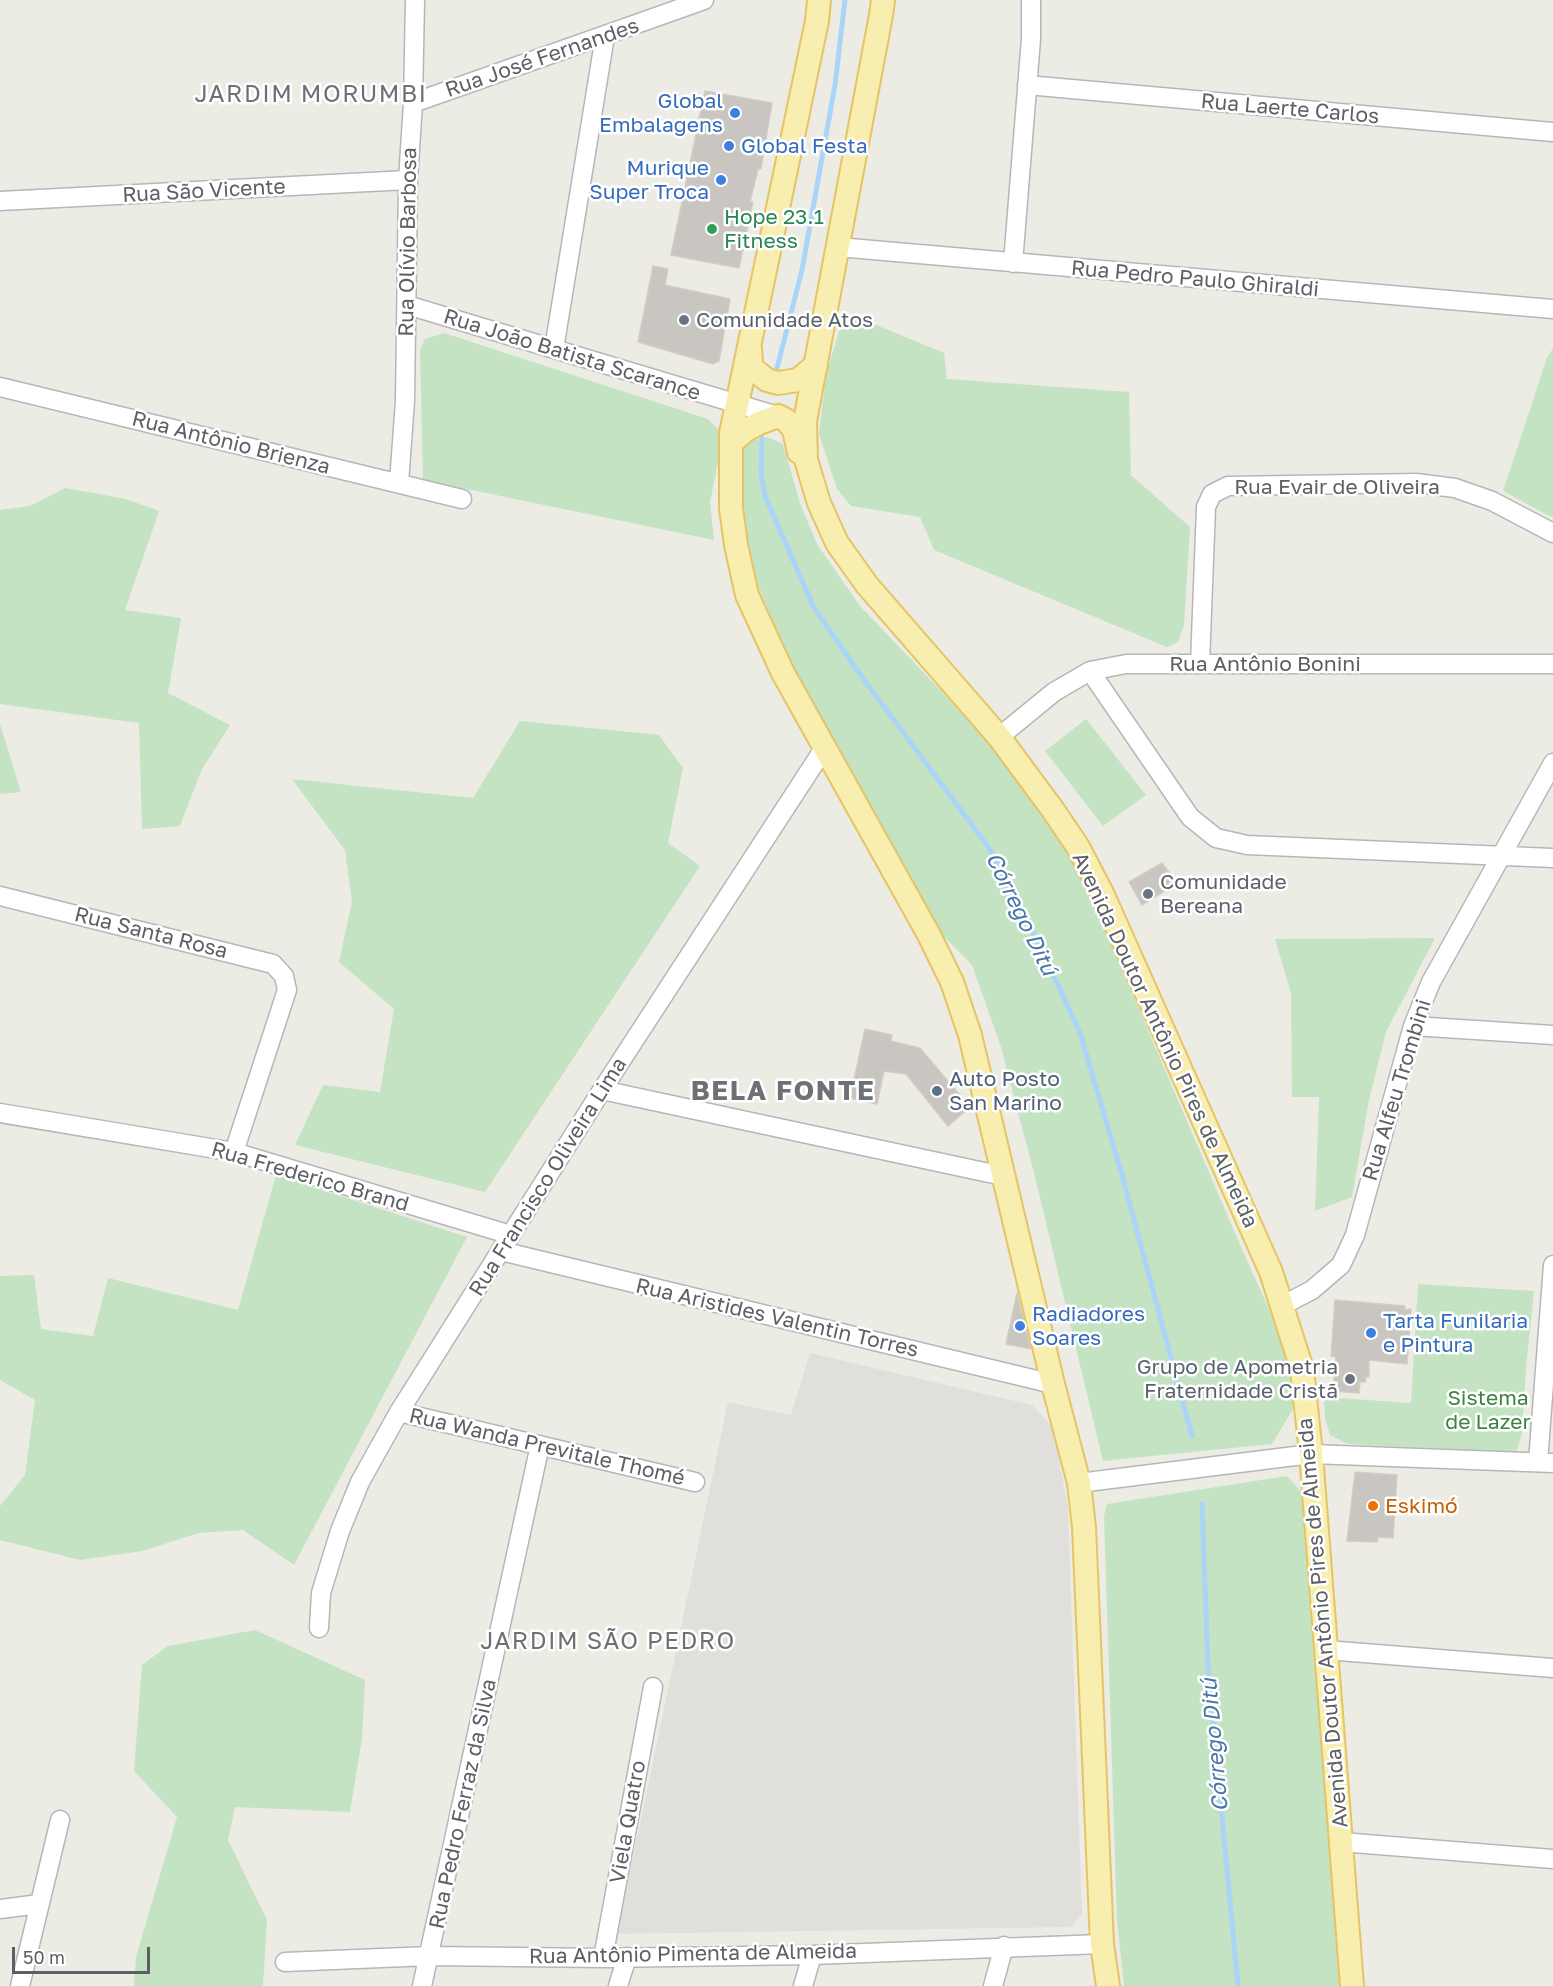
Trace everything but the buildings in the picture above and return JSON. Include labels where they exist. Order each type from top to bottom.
[{"type":"main road","points":[[819,0],[817,21],[736,404],[731,443],[731,508],[736,545],[747,595],[783,673],[929,935],[952,982],[970,1035],[1053,1384],[1079,1483],[1084,1539],[1102,1944],[1108,1986]]},
{"type":"main road","name":"Avenida Doutor Antônio Pires de Almeida","points":[[883,0],[805,421],[806,460],[819,502],[837,543],[867,585],[999,737],[1078,847],[1102,893],[1271,1272],[1302,1369],[1311,1454],[1352,1986]]},
{"type":"main road","points":[[751,337],[753,369],[767,380],[778,383],[798,380],[816,365]]},
{"type":"main road","points":[[731,443],[746,430],[759,423],[777,416],[786,420],[794,430],[807,497],[821,526],[832,532]]},
{"type":"street","name":"Rua Olívio Barbosa","points":[[399,483],[405,401],[408,180],[416,0]]},
{"type":"street","name":"Rua José Fernandes","points":[[413,103],[704,0]]},
{"type":"street","points":[[1013,263],[1031,39],[1031,0]]},
{"type":"street","points":[[554,349],[605,36]]},
{"type":"street","name":"Rua Laerte Carlos","points":[[1027,85],[1553,132]]},
{"type":"street","name":"Rua São Vicente","points":[[0,201],[408,180]]},
{"type":"street","name":"Rua Pedro Paulo Ghiraldi","points":[[838,247],[1553,309]]},
{"type":"street","name":"Rua João Batista Scarance","points":[[406,305],[777,416]]},
{"type":"street","name":"Rua Antônio Brienza","points":[[0,387],[462,499]]},
{"type":"street","name":"Rua Evair de Oliveira","points":[[1200,664],[1206,507],[1212,494],[1228,486],[1416,483],[1455,488],[1492,501],[1553,533]]},
{"type":"street","name":"Rua Antônio Bonini","points":[[999,737],[1054,692],[1090,671],[1126,664],[1553,664]]},
{"type":"street","points":[[1090,671],[1190,817],[1216,838],[1247,845],[1553,858]]},
{"type":"street","name":"Rua Francisco Oliveira Lima","points":[[319,1628],[321,1593],[340,1531],[360,1482],[399,1412],[602,1090],[825,747]]},
{"type":"street","name":"Rua Alfeu Trombini","points":[[1282,1305],[1312,1290],[1341,1265],[1355,1235],[1413,1026],[1431,982],[1553,763]]},
{"type":"street","name":"Rua Santa Rosa","points":[[0,896],[273,964],[284,976],[287,990],[234,1152]]},
{"type":"street","points":[[1413,1026],[1553,1035]]},
{"type":"street","points":[[602,1090],[1003,1176]]},
{"type":"street","name":"Rua Frederico Brand","points":[[0,1113],[234,1152],[511,1235]]},
{"type":"street","name":"Rua Aristides Valentin Torres","points":[[501,1251],[1053,1384]]},
{"type":"street","points":[[1079,1483],[1311,1454],[1545,1463],[1553,1264]]},
{"type":"street","name":"Rua Wanda Previtale Thomé","points":[[399,1412],[695,1482]]},
{"type":"street","name":"Rua Pedro Ferraz da Silva","points":[[422,1986],[540,1445]]},
{"type":"street","points":[[1326,1650],[1553,1668]]},
{"type":"street","name":"Viela Quatro","points":[[603,1958],[653,1687]]},
{"type":"street","points":[[20,1986],[60,1820]]},
{"type":"street","points":[[1341,1842],[1553,1859]]},
{"type":"street","points":[[0,1909],[39,1904]]},
{"type":"street","name":"Rua Antônio Pimenta de Almeida","points":[[285,1962],[430,1956],[603,1958],[812,1955],[1102,1944]]},
{"type":"street","points":[[993,1986],[1004,1946]]},
{"type":"street","points":[[803,1986],[812,1955]]},
{"type":"street","points":[[618,1986],[627,1957]]},
{"type":"shaded area","points":[[810,1353],[1032,1405],[1053,1427],[1068,1507],[1082,1915],[1070,1927],[617,1934],[728,1402],[791,1415]]},
{"type":"green space","points":[[845,312],[944,353],[947,379],[1129,392],[1131,475],[1190,527],[1184,625],[1178,642],[1167,647],[934,550],[920,517],[851,506],[837,489],[819,434],[826,374]]},
{"type":"green space","points":[[444,333],[708,419],[719,430],[720,453],[710,502],[714,540],[423,480],[420,349],[425,339]]},
{"type":"green space","points":[[1553,348],[1553,518],[1503,491],[1547,358]]},
{"type":"green space","points":[[767,437],[783,444],[800,503],[817,544],[860,606],[990,742],[1044,814],[1069,852],[1094,904],[1271,1314],[1292,1375],[1293,1409],[1272,1444],[1103,1461],[1036,1181],[1001,1047],[972,965],[931,923],[799,678],[746,555],[740,510],[741,453],[751,441]]},
{"type":"green space","points":[[65,488],[126,499],[159,511],[125,610],[181,618],[168,693],[230,725],[201,771],[180,826],[142,829],[139,723],[0,704],[0,510],[30,506]]},
{"type":"green space","points":[[1086,719],[1146,795],[1103,826],[1045,751]]},
{"type":"green space","points":[[520,721],[659,735],[683,768],[668,843],[700,866],[485,1192],[295,1145],[323,1085],[380,1092],[394,1009],[339,962],[352,902],[345,850],[292,779],[473,798]]},
{"type":"green space","points":[[0,724],[21,792],[0,794]]},
{"type":"green space","points":[[1435,938],[1386,1032],[1369,1100],[1352,1197],[1315,1211],[1319,1097],[1292,1097],[1291,993],[1275,939]]},
{"type":"green space","points":[[276,1175],[467,1237],[294,1565],[243,1530],[199,1533],[142,1551],[80,1560],[0,1540],[0,1506],[25,1475],[35,1400],[0,1380],[0,1276],[34,1275],[41,1329],[93,1336],[108,1278],[238,1310]]},
{"type":"green space","name":"Sistema de Lazer","points":[[1418,1284],[1534,1291],[1522,1433],[1517,1450],[1509,1452],[1348,1444],[1330,1435],[1325,1418],[1324,1397],[1411,1403]]},
{"type":"green space","points":[[1287,1476],[1302,1493],[1342,1986],[1124,1986],[1117,1921],[1104,1516],[1107,1504]]},
{"type":"green space","points":[[255,1630],[365,1680],[362,1739],[350,1812],[235,1807],[228,1840],[267,1920],[263,1986],[134,1986],[136,1957],[177,1817],[134,1771],[142,1665],[168,1646]]},
{"type":"waterway","name":"Córrego Ditú","points":[[775,376],[802,270],[835,85],[845,0]]},
{"type":"waterway","name":"Córrego Ditú","points":[[762,437],[761,472],[765,496],[814,608],[867,684],[989,848],[1040,946],[1080,1033],[1122,1175],[1192,1436]]},
{"type":"waterway","name":"Córrego Ditú","points":[[1202,1504],[1208,1668],[1238,1986]]},
{"type":"place","name":"Global Embalagens","points":[[735,113]]},
{"type":"place","name":"Global Festa","points":[[729,146]]},
{"type":"place","name":"Murique Super Troca","points":[[721,180]]},
{"type":"place","name":"Hope 23.1 Fitness","points":[[712,229]]},
{"type":"place","name":"Comunidade Atos","points":[[684,320]]},
{"type":"place","name":"Comunidade Bereana","points":[[1148,894]]},
{"type":"place","name":"Auto Posto San Marino","points":[[937,1091]]},
{"type":"place","name":"Radiadores Soares","points":[[1020,1326]]},
{"type":"place","name":"Tarta Funilaria e Pintura","points":[[1371,1333]]},
{"type":"place","name":"Grupo de Apometria Fraternidade Cristã","points":[[1350,1379]]},
{"type":"place","name":"Eskimó","points":[[1373,1506]]},
{"type":"district","name":"JARDIM MORUMBI","points":[[311,94]]},
{"type":"district","name":"BELA FONTE","points":[[783,1091]]},
{"type":"district","name":"JARDIM SÃO PEDRO","points":[[608,1641]]}]
